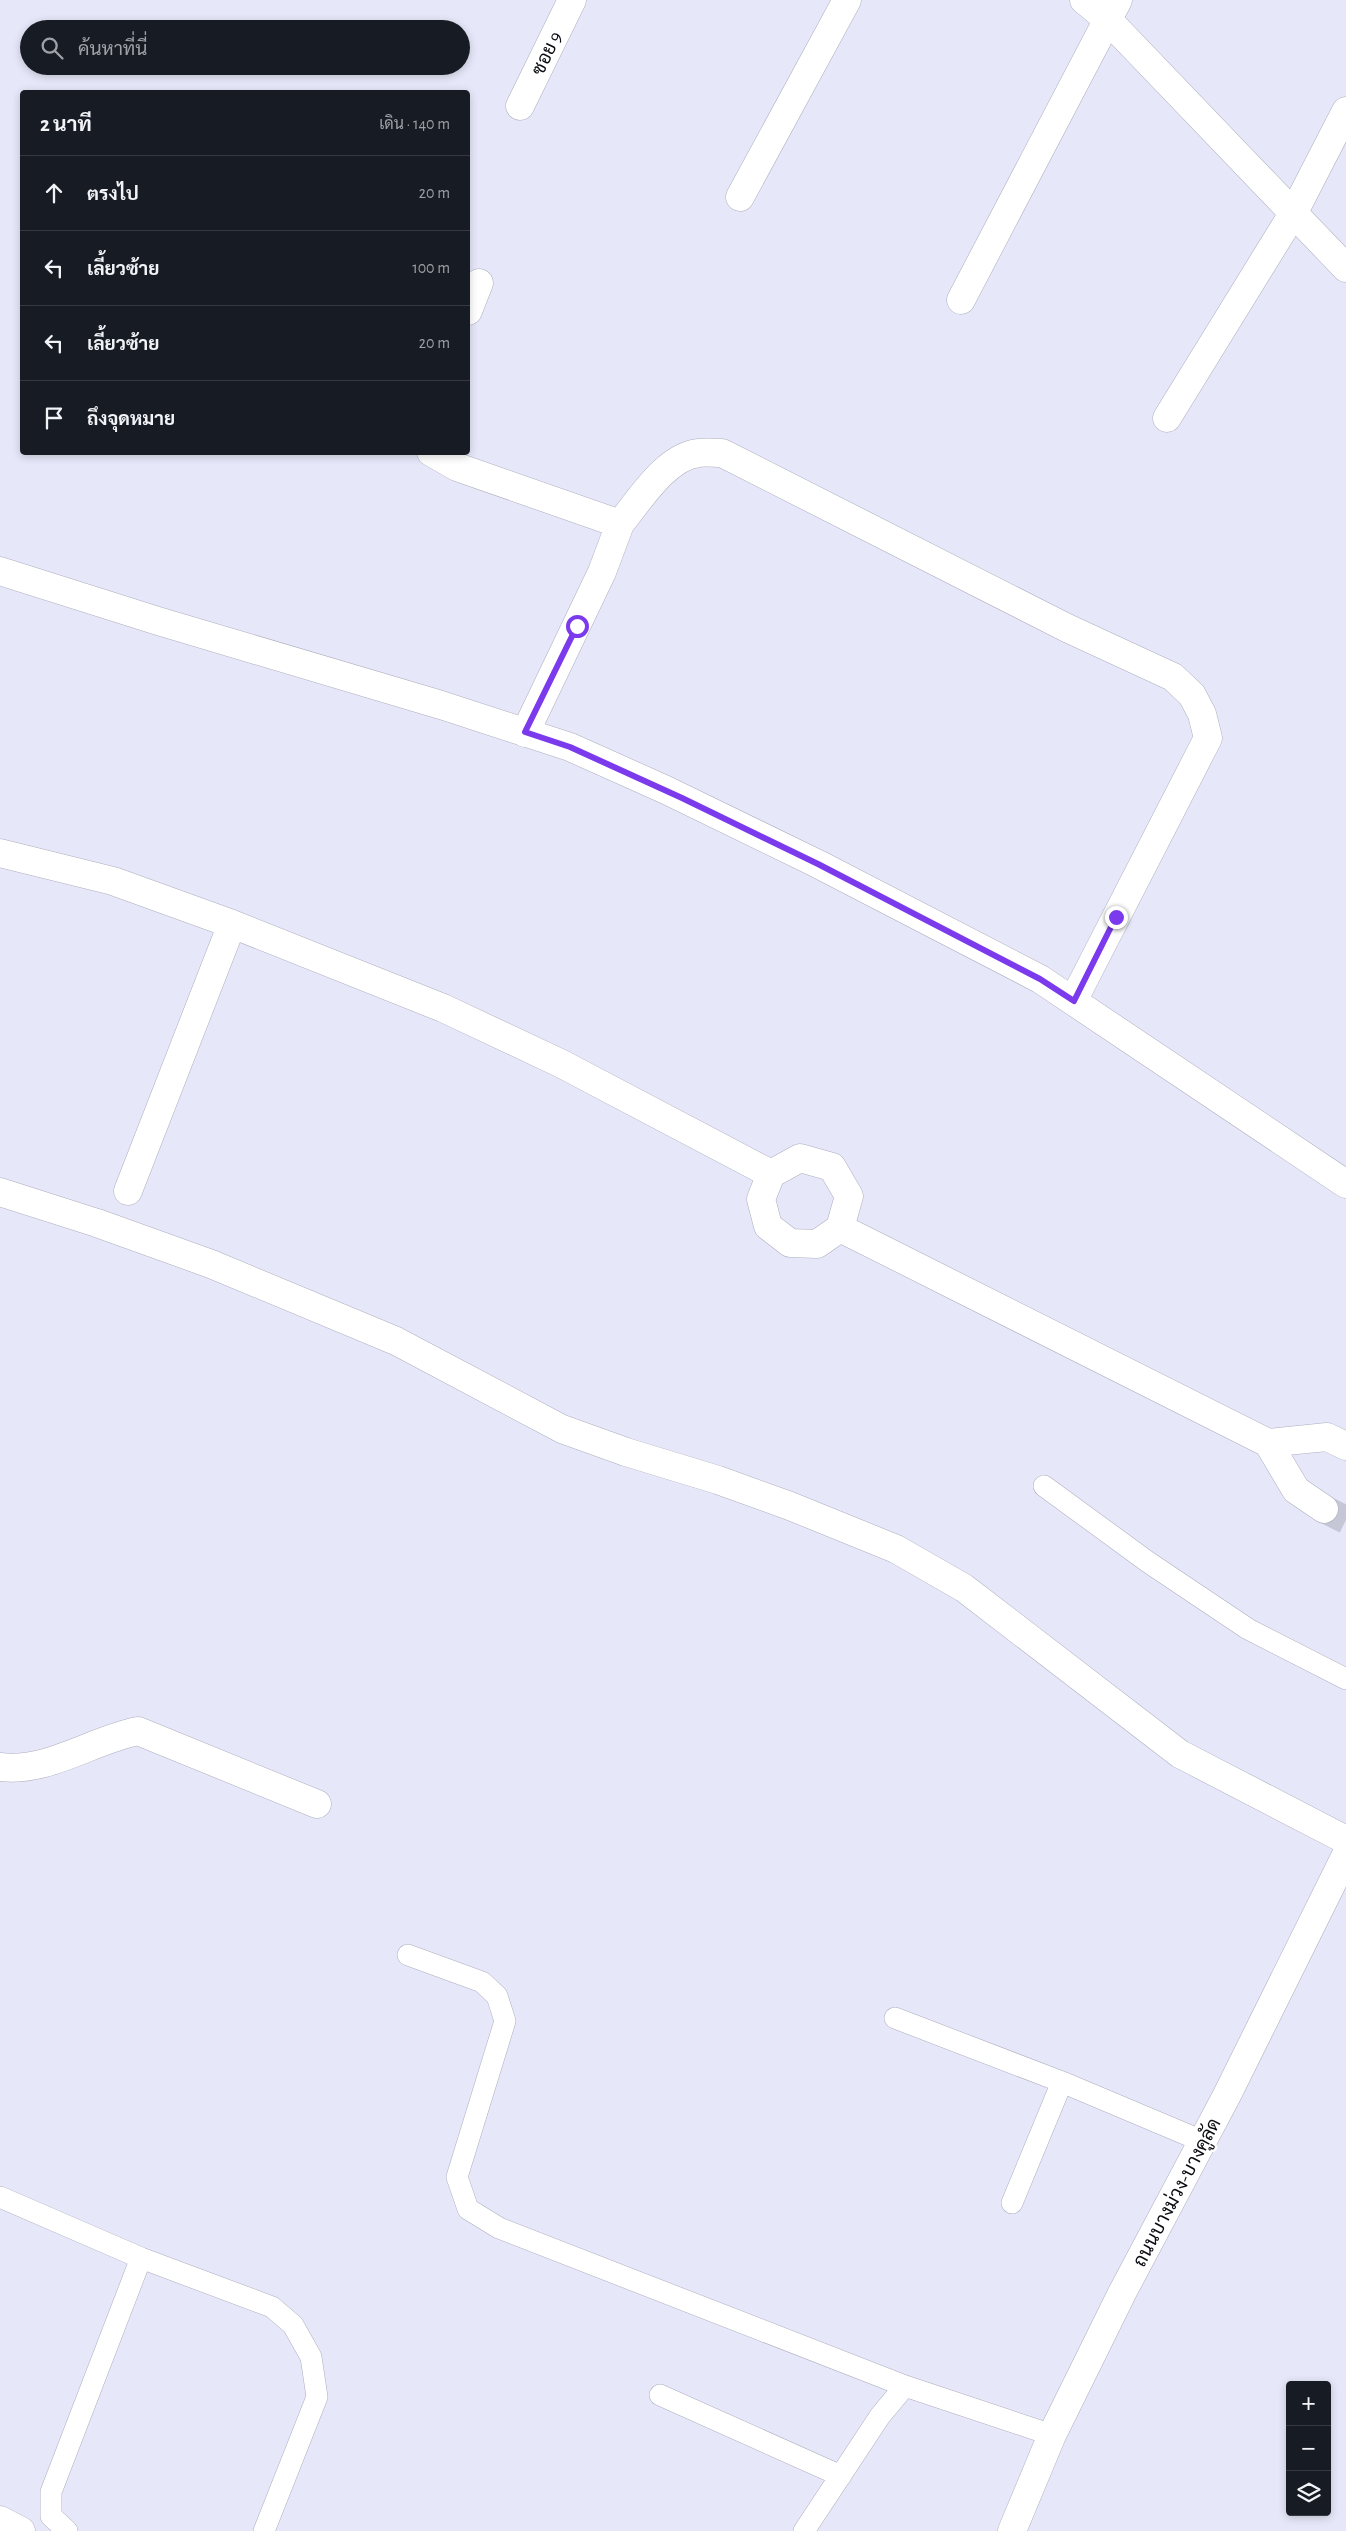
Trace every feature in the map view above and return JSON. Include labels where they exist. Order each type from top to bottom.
[{"type":"street","name":"ซอย 9","points":[[520,106],[572,0]]},
{"type":"street","points":[[740,197],[847,0]]},
{"type":"street","points":[[1084,0],[1114,11],[1346,268]]},
{"type":"street","points":[[962,300],[1114,11]]},
{"type":"street","points":[[1166,418],[1294,212],[1346,111]]},
{"type":"street","points":[[470,306],[479,283]]},
{"type":"street","points":[[525,732],[602,572],[620,524],[657,476],[678,460],[697,452],[722,453],[1067,628],[1172,677],[1192,695],[1202,714],[1208,738],[1074,1001]]},
{"type":"street","points":[[436,455],[456,467],[620,524]]},
{"type":"street","points":[[0,570],[158,621],[432,702],[570,747],[818,864],[1040,979],[1346,1184]]},
{"type":"street","points":[[0,853],[113,881],[232,924],[443,1008],[562,1064],[771,1174]]},
{"type":"street","points":[[128,1191],[232,924]]},
{"type":"street","points":[[800,1158],[832,1167],[849,1196],[840,1228],[817,1244],[790,1243],[768,1226],[761,1199],[771,1174],[800,1158]]},
{"type":"street","points":[[0,1192],[211,1264],[396,1341],[562,1429],[626,1452],[718,1480],[790,1506],[896,1549],[964,1588],[1180,1754],[1345,1853]]},
{"type":"street","points":[[840,1228],[1268,1442],[1326,1436],[1346,1446]]},
{"type":"street","points":[[1268,1442],[1296,1490],[1324,1509]]},
{"type":"street","points":[[0,1767],[30,1766],[52,1761],[117,1735],[138,1731],[317,1804]]},
{"type":"street","name":"ถนนบางม่วง-บางคูลัด","points":[[1012,2531],[1052,2435],[1202,2141],[1345,1853]]},
{"type":"street","points":[[0,2520],[21,2531]]},
{"type":"lane","points":[[1044,1486],[1148,1562],[1248,1629],[1346,1679]]},
{"type":"lane","points":[[408,1955],[482,1982],[497,1996],[505,2021],[457,2177],[468,2209],[499,2228],[904,2386],[1052,2435]]},
{"type":"lane","points":[[895,2018],[1062,2082],[1202,2141]]},
{"type":"lane","points":[[1012,2203],[1062,2082]]},
{"type":"lane","points":[[0,2197],[141,2258],[272,2307],[293,2325],[312,2357],[317,2397],[264,2531]]},
{"type":"lane","points":[[67,2531],[51,2516],[51,2492],[141,2258]]},
{"type":"lane","points":[[804,2531],[880,2416],[904,2386]]},
{"type":"lane","points":[[660,2395],[841,2476]]},
{"type":"tunnel","points":[[1324,1509],[1346,1520]]},
{"type":"route","points":[[577,626],[525,732],[570,747],[666,790],[818,864],[1040,979],[1074,1001],[1116,917]]}]
